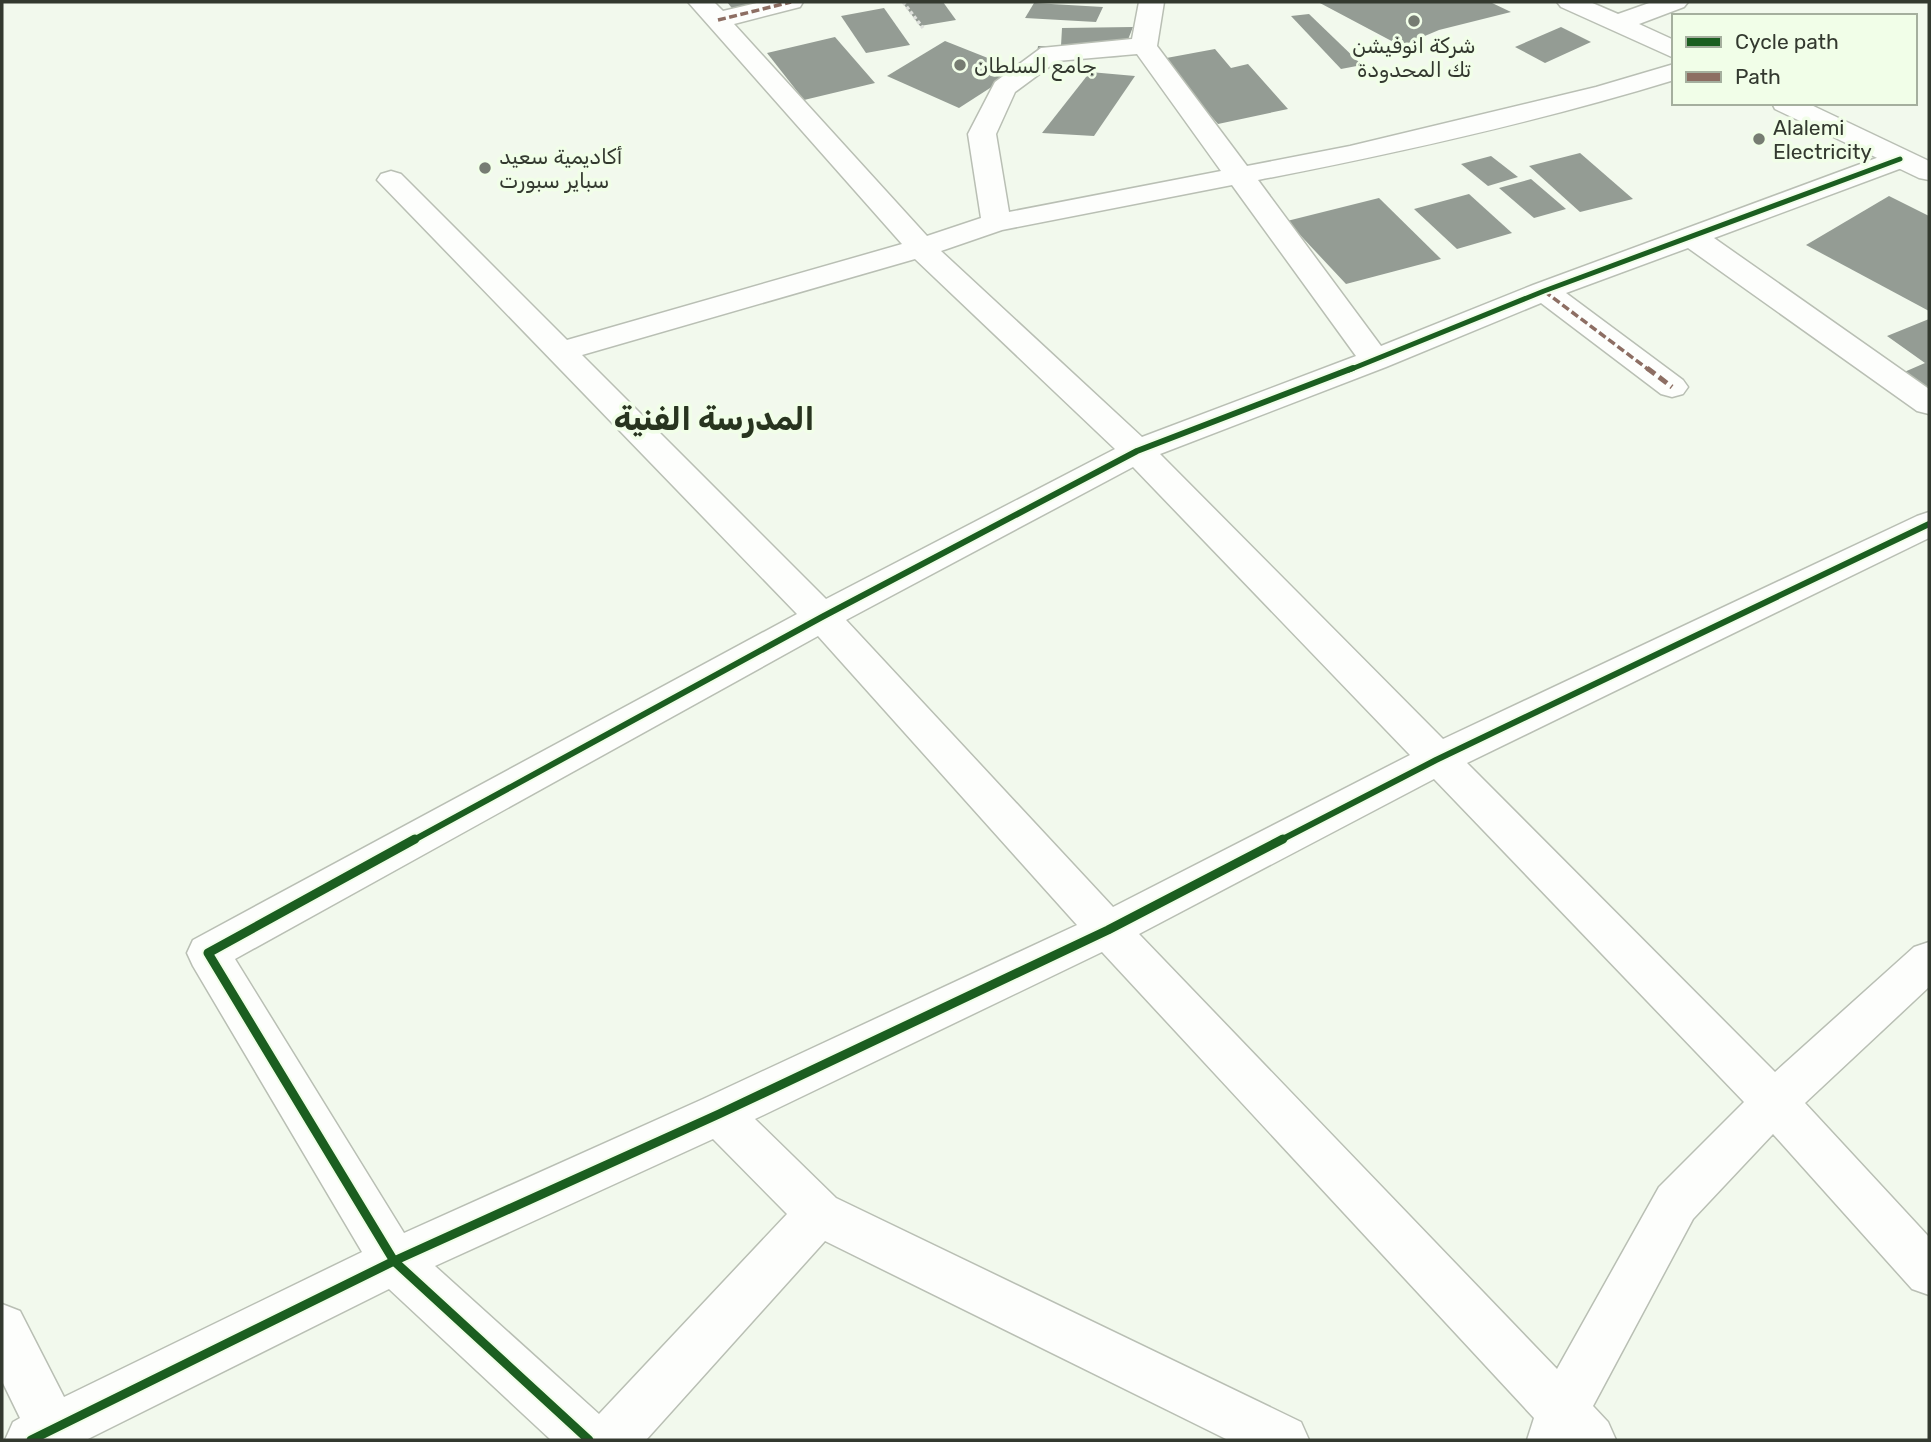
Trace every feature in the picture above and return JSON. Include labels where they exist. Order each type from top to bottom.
[{"type":"street","points":[[709,11],[791,2]]},
{"type":"street","points":[[1151,2],[1144,46],[1241,174],[1375,360]]},
{"type":"street","points":[[1570,2],[1625,13],[1672,28]]},
{"type":"street","points":[[1625,13],[1675,2]]},
{"type":"street","points":[[709,11],[921,248],[1136,451],[1774,1102],[1929,1272]]},
{"type":"street","points":[[1625,13],[1672,48]]},
{"type":"street","points":[[996,223],[982,134],[1004,88],[1050,54],[1144,46]]},
{"type":"street","points":[[559,352],[921,248],[996,223],[1377,147],[1604,93],[1672,73]]},
{"type":"street","points":[[1788,105],[1929,172]]},
{"type":"street","points":[[1833,105],[1929,151]]},
{"type":"street","points":[[589,1440],[394,1261],[208,953],[822,617],[1136,451],[1375,360],[1544,291],[1900,159]]},
{"type":"street","points":[[391,180],[822,617],[1568,1430],[1676,1203],[1774,1102],[1929,960]]},
{"type":"street","points":[[1690,236],[1929,404]]},
{"type":"street","points":[[1544,291],[1672,387]]},
{"type":"street","points":[[2,1328],[47,1437],[394,1261],[719,1114],[1108,930],[1436,760],[1929,524]]},
{"type":"street","points":[[719,1114],[819,1214],[1283,1440]]},
{"type":"street","points":[[611,1440],[819,1214]]},
{"type":"path","points":[[903,2],[923,28]]},
{"type":"building","points":[[727,2],[802,2],[802,3],[739,17]]},
{"type":"building","points":[[902,2],[943,2],[956,20],[920,26]]},
{"type":"building","name":"شركة انوفيشن تك المحدودة","points":[[1318,2],[1490,2],[1511,12],[1439,30],[1401,46]]},
{"type":"building","points":[[1034,3],[1103,7],[1096,22],[1025,18]]},
{"type":"building","points":[[884,8],[910,45],[866,53],[841,16]]},
{"type":"building","points":[[1309,14],[1362,65],[1341,69],[1291,16]]},
{"type":"building","points":[[1133,27],[1121,57],[1036,59],[1038,46],[1061,46],[1062,28]]},
{"type":"building","points":[[1561,27],[1591,42],[1545,63],[1515,47]]},
{"type":"building","points":[[835,37],[875,83],[804,100],[767,53]]},
{"type":"building","points":[[945,41],[1018,70],[959,108],[887,76]]},
{"type":"building","points":[[1215,49],[1231,68],[1248,64],[1288,109],[1218,124],[1161,59]]},
{"type":"building","points":[[1090,72],[1135,76],[1094,136],[1042,133]]},
{"type":"building","points":[[1580,153],[1633,199],[1580,212],[1529,166]]},
{"type":"building","points":[[1491,156],[1518,177],[1488,186],[1461,164]]},
{"type":"building","points":[[1531,179],[1566,209],[1534,218],[1499,188]]},
{"type":"building","points":[[1469,194],[1512,233],[1457,249],[1414,209]]},
{"type":"building","points":[[1889,196],[1929,216],[1929,311],[1806,245]]},
{"type":"building","points":[[1379,198],[1441,259],[1346,284],[1287,221]]},
{"type":"building","points":[[1929,319],[1929,400],[1895,376],[1925,363],[1887,336]]},
{"type":"marked path","points":[[718,20],[791,2]]},
{"type":"marked path","points":[[1544,291],[1672,387]]},
{"type":"cycle path","points":[[589,1440],[394,1261],[208,953],[822,617],[1137,451],[1375,360],[1544,291],[1900,159]]},
{"type":"cycle path","points":[[31,1440],[394,1261],[719,1114],[1108,930],[1436,760],[1929,524]]},
{"type":"place","name":"شركة انوفيشن تك المحدودة","points":[[1414,21]]},
{"type":"place","name":"جامع السلطان","points":[[960,65]]},
{"type":"place","name":"Alalemi Electricity","points":[[1759,139]]},
{"type":"place","name":"أكاديمية سعيد سباير سبورت","points":[[485,168]]},
{"type":"district","name":"المدرسة الفنية","points":[[714,419]]}]
